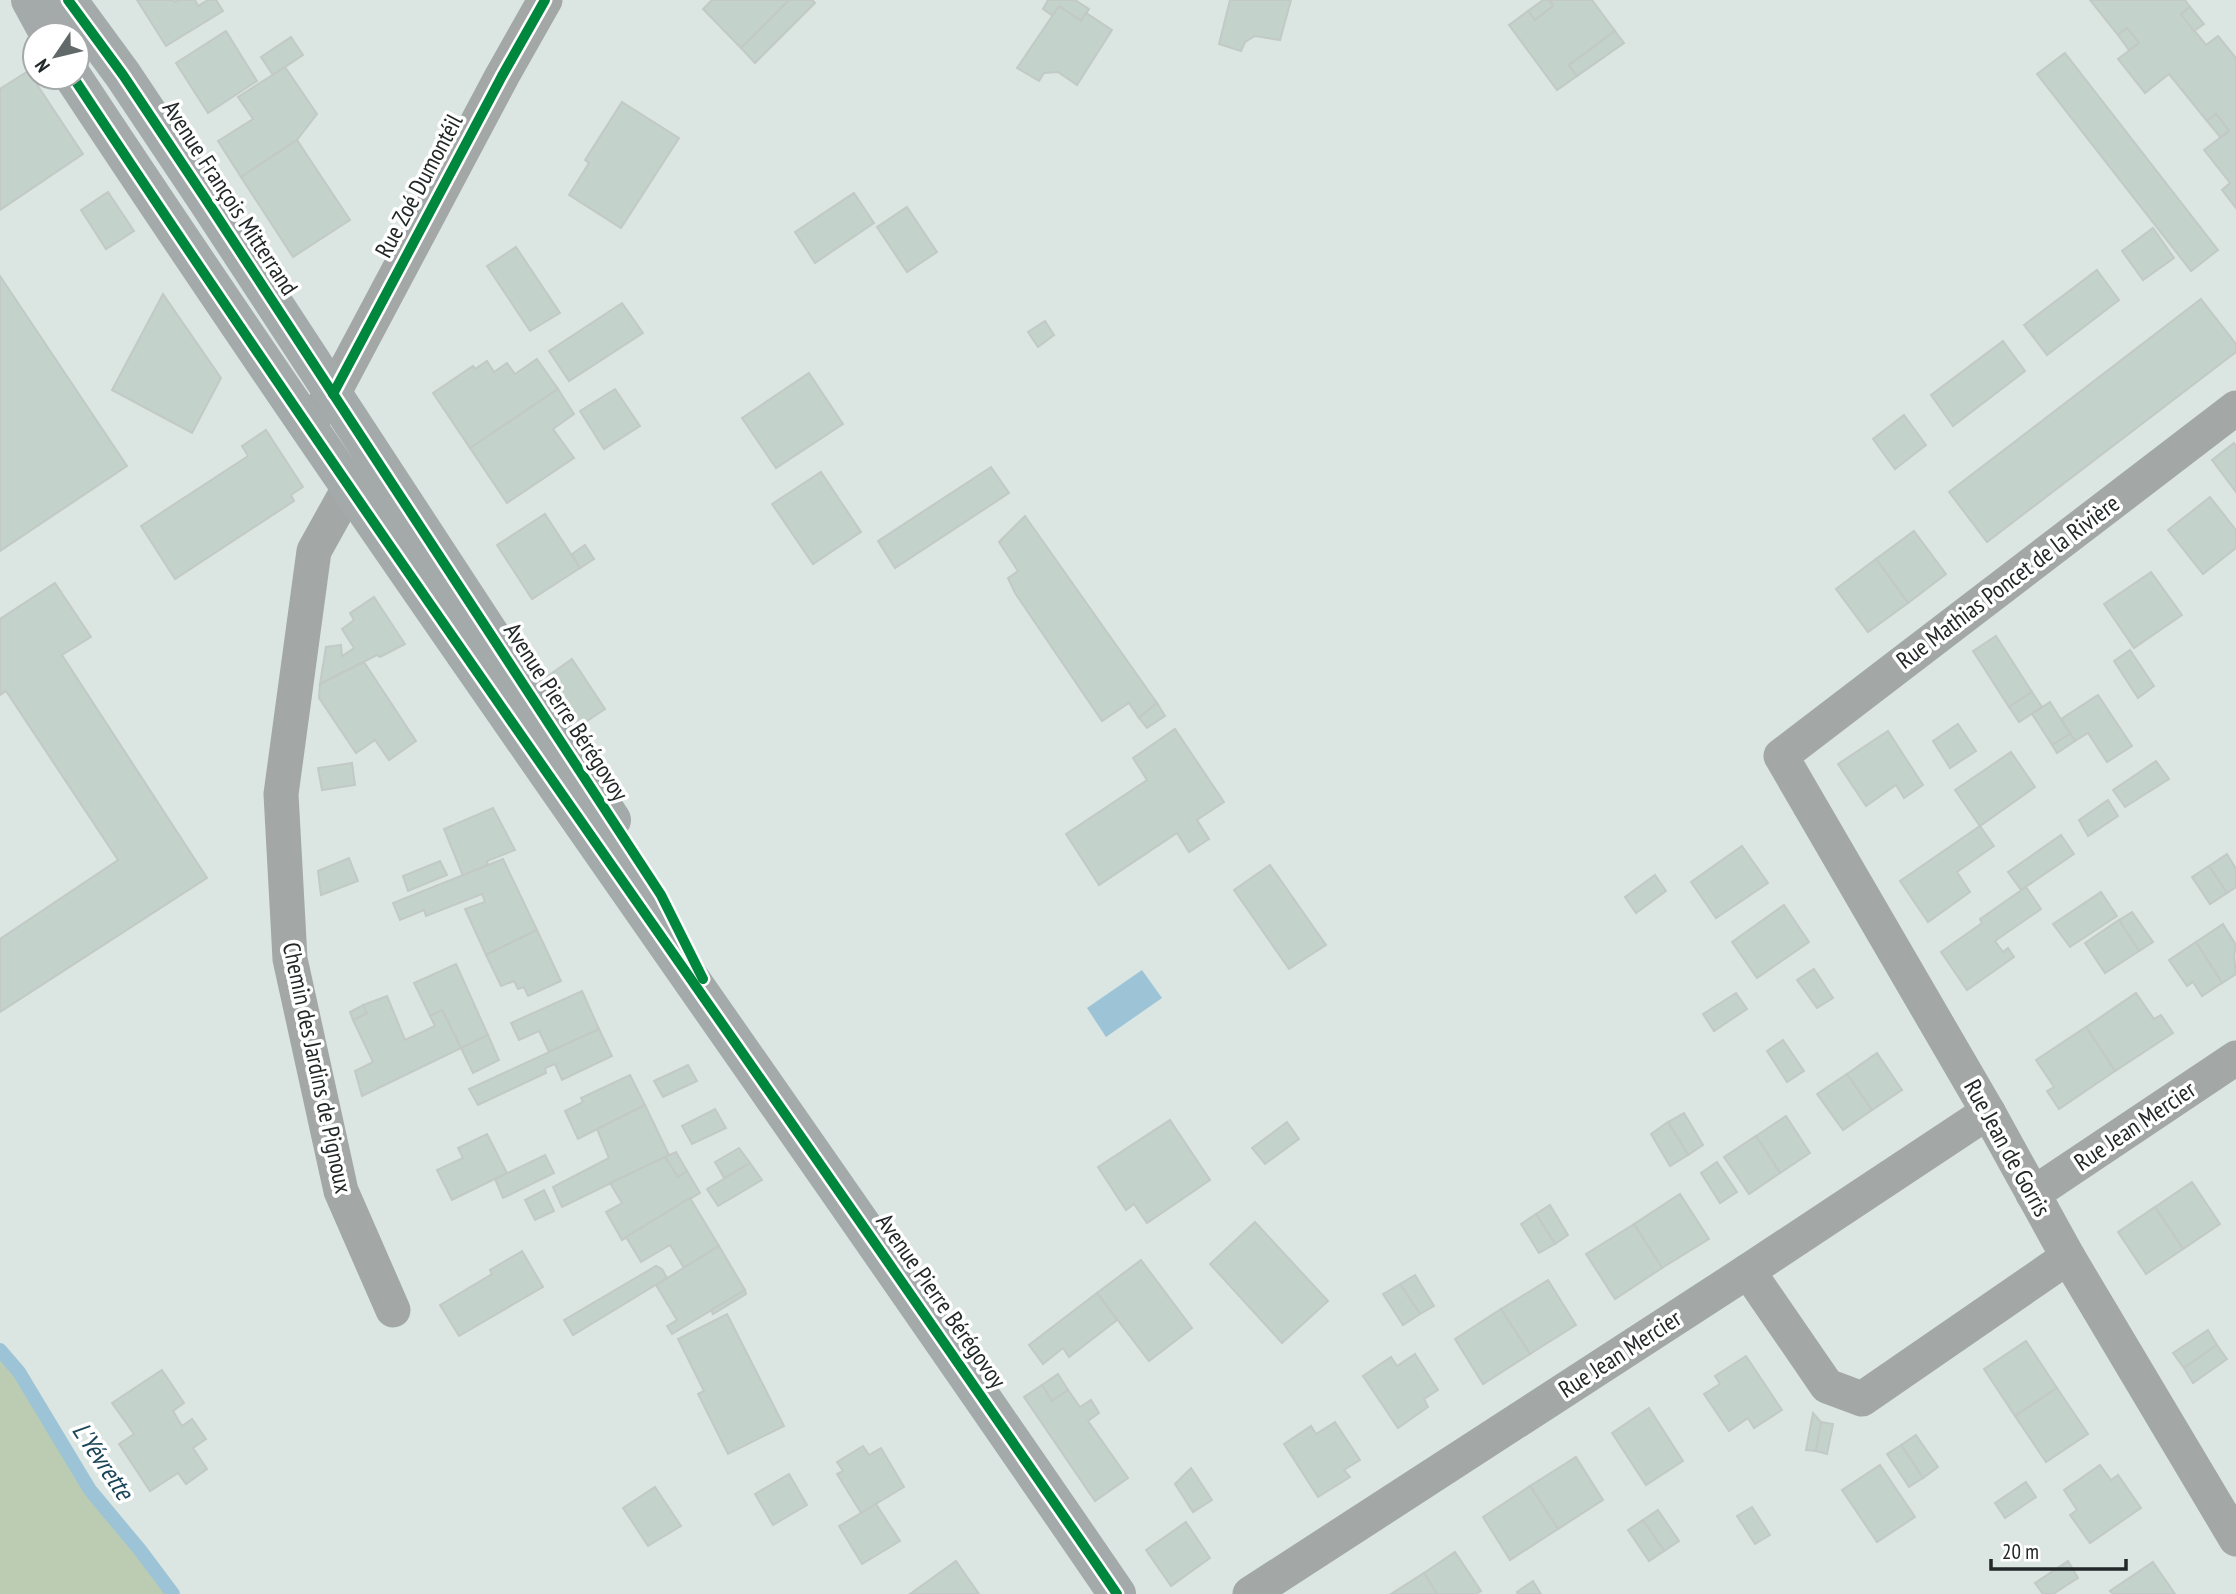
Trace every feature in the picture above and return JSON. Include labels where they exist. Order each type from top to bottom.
[{"type":"main road","points":[[30,0],[41,21]]},
{"type":"main road","name":"Avenue François Mitterrand","points":[[68,0],[123,75],[343,408]]},
{"type":"main road","points":[[82,91],[343,480]]},
{"type":"main road","name":"Avenue Pierre Bérégovoy","points":[[343,408],[661,895],[730,1032]]},
{"type":"main road","name":"Avenue Pierre Bérégovoy","points":[[343,480],[730,1032],[1117,1594]]},
{"type":"street","name":"Rue Zoé Dumontéil","points":[[306,425],[343,408],[502,76],[545,0]]},
{"type":"street","name":"Rue Mathias Poncet de la Rivière","points":[[1781,756],[2236,408]]},
{"type":"street","name":"Chemin des Jardins de Pignoux","points":[[377,461],[343,480],[314,551],[281,794],[290,959],[341,1191],[393,1310]]},
{"type":"street","name":"Rue Jean de Gorris","points":[[1781,756],[1988,1112],[2068,1257],[2236,1539]]},
{"type":"street","name":"Rue Jean Mercier","points":[[2033,1194],[2236,1058]]},
{"type":"street","name":"Rue Jean Mercier","points":[[1250,1594],[1988,1112]]},
{"type":"street","points":[[1748,1271],[1827,1386],[1862,1399],[2068,1257]]},
{"type":"green space","points":[[0,1350],[19,1372],[90,1490],[173,1594],[0,1594]]},
{"type":"water","points":[[1142,970],[1162,998],[1106,1037],[1087,1008]]},
{"type":"building","points":[[137,0],[195,0],[198,6],[208,0],[216,0],[223,11],[166,46]]},
{"type":"building","points":[[712,0],[789,0],[741,48],[703,9]]},
{"type":"building","points":[[789,0],[812,0],[815,3],[755,63],[741,48]]},
{"type":"building","points":[[1048,0],[1075,0],[1089,9],[1081,21],[1059,6],[1053,16],[1043,9]]},
{"type":"building","points":[[1230,0],[1291,0],[1280,40],[1255,36],[1245,42],[1241,51],[1219,44]]},
{"type":"building","points":[[1543,0],[1549,0],[1553,6],[1535,20],[1528,11]]},
{"type":"building","points":[[1551,0],[1592,0],[1615,31],[1569,65],[1577,76],[1557,90],[1509,25],[1528,11],[1535,20],[1553,6]]},
{"type":"building","points":[[2090,0],[2185,0],[2190,7],[2181,14],[2206,45],[2218,36],[2236,58],[2236,208],[2222,190],[2230,183],[2204,150],[2229,131],[2216,114],[2207,121],[2169,74],[2145,93],[2118,59],[2139,43],[2127,28],[2118,35]]},
{"type":"building","points":[[1059,6],[1081,21],[1086,13],[1112,30],[1077,85],[1058,72],[1044,73],[1039,81],[1017,68]]},
{"type":"building","points":[[2190,7],[2204,24],[2194,31],[2181,14]]},
{"type":"building","points":[[2127,28],[2139,43],[2129,50],[2118,35]]},
{"type":"building","points":[[226,31],[257,81],[208,113],[176,63]]},
{"type":"building","points":[[1615,31],[1624,43],[1577,76],[1569,65]]},
{"type":"building","points":[[291,37],[303,55],[273,75],[261,57]]},
{"type":"building","points":[[2065,53],[2218,250],[2191,271],[2037,74]]},
{"type":"building","points":[[285,67],[317,114],[297,140],[241,177],[218,141],[253,119],[238,97]]},
{"type":"building","points":[[21,76],[21,91],[41,91],[83,154],[0,210],[0,89]]},
{"type":"building","points":[[622,102],[679,138],[621,228],[569,195],[589,163],[585,160]]},
{"type":"building","points":[[2216,114],[2229,131],[2220,137],[2207,121]]},
{"type":"building","points":[[297,140],[350,220],[293,257],[241,177]]},
{"type":"building","points":[[108,192],[134,231],[106,249],[81,210]]},
{"type":"building","points":[[854,193],[874,223],[815,263],[795,232]]},
{"type":"building","points":[[907,207],[937,252],[907,272],[877,227]]},
{"type":"building","points":[[2153,228],[2174,258],[2143,280],[2122,251]]},
{"type":"building","points":[[516,247],[560,313],[530,331],[487,266]]},
{"type":"building","points":[[2097,270],[2119,300],[2047,355],[2024,325]]},
{"type":"building","points":[[0,276],[127,466],[0,551]]},
{"type":"building","points":[[163,294],[221,378],[192,433],[112,390]]},
{"type":"building","points":[[2201,299],[2236,344],[2236,352],[1987,542],[1949,492]]},
{"type":"building","points":[[622,303],[643,333],[569,381],[549,351]]},
{"type":"building","points":[[1045,321],[1054,335],[1038,347],[1028,332]]},
{"type":"building","points":[[2003,341],[2025,371],[1953,426],[1931,395]]},
{"type":"building","points":[[537,359],[558,389],[470,448],[433,393],[473,366],[475,369],[487,361],[494,372],[507,363],[515,374]]},
{"type":"building","points":[[809,373],[843,424],[776,468],[742,418]]},
{"type":"building","points":[[558,389],[574,414],[553,429],[574,458],[507,503],[470,448]]},
{"type":"building","points":[[615,389],[640,426],[604,449],[580,411]]},
{"type":"building","points":[[1904,415],[1926,445],[1895,469],[1873,439]]},
{"type":"building","points":[[266,430],[303,487],[291,495],[294,501],[175,579],[141,526],[248,456],[242,446]]},
{"type":"building","points":[[2234,443],[2236,446],[2236,492],[2212,460]]},
{"type":"building","points":[[991,467],[1009,493],[895,568],[878,541]]},
{"type":"building","points":[[821,472],[861,532],[813,564],[772,504]]},
{"type":"building","points":[[2210,497],[2236,530],[2236,548],[2203,574],[2168,530]]},
{"type":"building","points":[[545,514],[580,568],[532,599],[497,545]]},
{"type":"building","points":[[1025,516],[1157,703],[1139,718],[1129,703],[1102,721],[1015,593],[1008,578],[1018,571],[999,542]]},
{"type":"building","points":[[1914,531],[1946,574],[1908,603],[1876,559]]},
{"type":"building","points":[[585,545],[594,559],[580,568],[572,554]]},
{"type":"building","points":[[1876,559],[1908,603],[1868,632],[1836,589]]},
{"type":"building","points":[[2151,572],[2182,615],[2134,648],[2104,604]]},
{"type":"building","points":[[55,583],[91,637],[62,655],[207,878],[0,1012],[0,939],[118,860],[6,691],[0,695],[0,619]]},
{"type":"building","points":[[374,597],[405,644],[320,684],[326,647],[341,645],[342,656],[354,648],[342,629],[354,620],[350,613]]},
{"type":"building","points":[[1996,636],[2032,692],[2009,707],[1973,651]]},
{"type":"building","points":[[2130,650],[2154,686],[2138,698],[2114,661]]},
{"type":"building","points":[[572,659],[605,709],[578,727],[545,678]]},
{"type":"building","points":[[364,662],[416,741],[389,760],[375,740],[356,753],[319,698],[320,684]]},
{"type":"building","points":[[2032,692],[2042,707],[2019,722],[2009,707]]},
{"type":"building","points":[[2098,695],[2132,746],[2107,762],[2088,733],[2075,741],[2061,719]]},
{"type":"building","points":[[2050,702],[2070,734],[2052,745],[2032,714]]},
{"type":"building","points":[[1157,703],[1165,716],[1147,728],[1139,718]]},
{"type":"building","points":[[1958,724],[1976,751],[1950,768],[1933,741]]},
{"type":"building","points":[[1175,729],[1224,802],[1197,820],[1209,839],[1189,852],[1177,833],[1099,885],[1066,834],[1147,780],[1133,758]]},
{"type":"building","points":[[1888,731],[1923,785],[1904,798],[1896,785],[1866,806],[1838,764]]},
{"type":"building","points":[[2070,734],[2075,741],[2057,753],[2052,745]]},
{"type":"building","points":[[2011,752],[2035,787],[1980,826],[1955,790]]},
{"type":"building","points":[[2156,761],[2169,779],[2125,807],[2113,790]]},
{"type":"building","points":[[352,763],[355,785],[322,790],[318,768]]},
{"type":"building","points":[[2108,800],[2118,816],[2088,836],[2079,820]]},
{"type":"building","points":[[493,808],[515,850],[487,861],[488,865],[463,876],[444,829]]},
{"type":"building","points":[[1980,826],[1994,846],[1957,872],[1970,892],[1928,922],[1900,881]]},
{"type":"building","points":[[2061,835],[2074,854],[2021,890],[2008,872]]},
{"type":"building","points":[[1742,846],[1768,883],[1716,918],[1691,882]]},
{"type":"building","points":[[2227,854],[2236,869],[2236,887],[2227,893],[2209,866]]},
{"type":"building","points":[[349,858],[358,881],[321,895],[318,871]]},
{"type":"building","points":[[503,859],[537,930],[486,955],[465,909],[485,902],[482,894],[426,916],[424,910],[400,920],[393,903]]},
{"type":"building","points":[[440,861],[447,875],[408,891],[403,876]]},
{"type":"building","points":[[1270,865],[1326,945],[1289,969],[1234,890]]},
{"type":"building","points":[[2209,866],[2227,893],[2210,904],[2192,877]]},
{"type":"building","points":[[1655,875],[1666,891],[1636,913],[1625,897]]},
{"type":"building","points":[[2026,887],[2041,909],[1995,941],[2003,952],[2008,948],[2014,957],[1967,990],[1941,952],[1982,923],[1980,919]]},
{"type":"building","points":[[2101,892],[2117,916],[2070,947],[2053,924]]},
{"type":"building","points":[[1784,905],[1809,942],[1757,978],[1732,942]]},
{"type":"building","points":[[2132,912],[2153,942],[2139,951],[2119,920]]},
{"type":"building","points":[[2119,920],[2139,951],[2105,973],[2085,943]]},
{"type":"building","points":[[2223,924],[2236,945],[2236,974],[2222,983],[2196,942]]},
{"type":"building","points":[[537,930],[561,981],[528,996],[524,987],[518,989],[514,981],[501,986],[486,955]]},
{"type":"building","points":[[2196,942],[2222,983],[2202,996],[2193,982],[2187,986],[2169,960]]},
{"type":"building","points":[[456,964],[488,1035],[461,1048],[442,1010],[430,1016],[414,983]]},
{"type":"building","points":[[1814,969],[1833,998],[1817,1008],[1797,980]]},
{"type":"building","points":[[582,991],[599,1029],[549,1052],[539,1031],[519,1040],[511,1023]]},
{"type":"building","points":[[1736,993],[1747,1009],[1714,1031],[1703,1014]]},
{"type":"building","points":[[2136,993],[2154,1019],[2161,1015],[2173,1033],[2115,1071],[2086,1027]]},
{"type":"building","points":[[387,996],[405,1040],[435,1026],[430,1016],[442,1010],[461,1048],[362,1096],[355,1071],[373,1062],[353,1020],[367,1013],[363,1005]]},
{"type":"building","points":[[363,1005],[367,1013],[353,1020],[350,1012]]},
{"type":"building","points":[[2086,1027],[2115,1071],[2059,1109],[2047,1091],[2054,1087],[2036,1060]]},
{"type":"building","points":[[599,1029],[612,1056],[562,1080],[555,1064],[545,1068],[546,1073],[478,1105],[469,1089]]},
{"type":"building","points":[[488,1035],[499,1060],[473,1073],[461,1048]]},
{"type":"building","points":[[1783,1040],[1804,1071],[1787,1082],[1767,1051]]},
{"type":"building","points":[[1877,1053],[1902,1090],[1872,1110],[1847,1074]]},
{"type":"building","points":[[688,1065],[697,1081],[663,1097],[654,1081]]},
{"type":"building","points":[[1847,1074],[1872,1110],[1843,1130],[1817,1094]]},
{"type":"building","points":[[630,1075],[645,1105],[578,1139],[565,1111],[583,1102],[581,1098]]},
{"type":"building","points":[[645,1105],[669,1155],[562,1207],[553,1187],[609,1158],[597,1129]]},
{"type":"building","points":[[715,1109],[726,1128],[692,1144],[682,1126]]},
{"type":"building","points":[[1684,1113],[1703,1145],[1688,1155],[1668,1122]]},
{"type":"building","points":[[1786,1116],[1810,1153],[1780,1173],[1756,1136]]},
{"type":"building","points":[[1170,1120],[1210,1180],[1147,1223],[1134,1204],[1126,1210],[1098,1167]]},
{"type":"building","points":[[1287,1122],[1299,1139],[1265,1164],[1252,1148]]},
{"type":"building","points":[[1668,1122],[1688,1155],[1670,1166],[1651,1134]]},
{"type":"building","points":[[487,1134],[507,1173],[452,1200],[437,1170],[463,1158],[458,1148]]},
{"type":"building","points":[[1756,1136],[1780,1173],[1749,1194],[1724,1157]]},
{"type":"building","points":[[739,1148],[750,1163],[724,1178],[715,1162]]},
{"type":"building","points":[[676,1152],[687,1171],[678,1177],[665,1157]]},
{"type":"building","points":[[545,1155],[554,1173],[503,1198],[495,1179]]},
{"type":"building","points":[[665,1157],[678,1177],[687,1171],[700,1193],[622,1240],[606,1212],[622,1203],[610,1183]]},
{"type":"building","points":[[1717,1162],[1737,1192],[1720,1203],[1701,1173]]},
{"type":"building","points":[[750,1163],[762,1180],[718,1206],[707,1189]]},
{"type":"building","points":[[2192,1182],[2220,1224],[2183,1249],[2155,1207]]},
{"type":"building","points":[[544,1190],[554,1211],[535,1220],[525,1200]]},
{"type":"building","points":[[1680,1194],[1709,1239],[1662,1268],[1634,1224]]},
{"type":"building","points":[[690,1198],[719,1246],[684,1268],[670,1245],[641,1262],[626,1237]]},
{"type":"building","points":[[1550,1205],[1568,1235],[1555,1244],[1536,1214]]},
{"type":"building","points":[[2155,1207],[2183,1249],[2146,1274],[2118,1232]]},
{"type":"building","points":[[1536,1214],[1555,1244],[1539,1253],[1521,1224]]},
{"type":"building","points":[[1255,1222],[1328,1301],[1282,1343],[1210,1264]]},
{"type":"building","points":[[1634,1224],[1662,1268],[1615,1299],[1586,1254]]},
{"type":"building","points":[[719,1246],[745,1290],[672,1334],[667,1326],[677,1320],[656,1285]]},
{"type":"building","points":[[522,1251],[543,1287],[459,1336],[440,1305],[492,1274],[490,1270]]},
{"type":"building","points":[[1141,1260],[1192,1328],[1149,1361],[1097,1293]]},
{"type":"building","points":[[656,1266],[662,1269],[667,1278],[573,1335],[564,1320]]},
{"type":"building","points":[[1415,1275],[1434,1306],[1420,1314],[1400,1284]]},
{"type":"building","points":[[1548,1280],[1576,1325],[1530,1354],[1501,1309]]},
{"type":"building","points":[[1400,1284],[1420,1314],[1403,1325],[1383,1294]]},
{"type":"building","points":[[745,1290],[746,1294],[713,1314],[711,1310]]},
{"type":"building","points":[[1097,1293],[1117,1320],[1069,1357],[1063,1348],[1043,1364],[1029,1345]]},
{"type":"building","points":[[1501,1309],[1530,1354],[1483,1384],[1455,1339]]},
{"type":"building","points":[[727,1314],[784,1426],[728,1454],[698,1394],[704,1391],[678,1339]]},
{"type":"building","points":[[2208,1330],[2217,1345],[2184,1368],[2173,1353]]},
{"type":"building","points":[[2026,1341],[2057,1388],[2015,1416],[1984,1369]]},
{"type":"building","points":[[2217,1345],[2227,1359],[2193,1383],[2184,1368]]},
{"type":"building","points":[[1415,1354],[1438,1390],[1424,1399],[1428,1407],[1398,1428],[1363,1376],[1391,1357],[1397,1366]]},
{"type":"building","points":[[1746,1356],[1782,1410],[1754,1428],[1748,1418],[1729,1431],[1704,1394],[1720,1384],[1715,1376]]},
{"type":"building","points":[[162,1370],[184,1403],[173,1411],[182,1426],[192,1419],[206,1439],[193,1448],[207,1469],[186,1484],[178,1473],[150,1491],[119,1444],[134,1434],[112,1403]]},
{"type":"building","points":[[1058,1374],[1068,1390],[1052,1401],[1042,1385]]},
{"type":"building","points":[[1042,1385],[1052,1401],[1068,1390],[1080,1407],[1091,1400],[1099,1413],[1088,1421],[1128,1478],[1095,1501],[1024,1397]]},
{"type":"building","points":[[2057,1388],[2088,1434],[2046,1462],[2015,1416]]},
{"type":"building","points":[[1649,1408],[1683,1461],[1646,1485],[1612,1433]]},
{"type":"building","points":[[1813,1413],[1821,1422],[1816,1451],[1806,1450]]},
{"type":"building","points":[[1335,1422],[1360,1460],[1344,1470],[1350,1477],[1318,1497],[1284,1444],[1311,1426],[1316,1434]]},
{"type":"building","points":[[1821,1422],[1833,1424],[1827,1454],[1816,1451]]},
{"type":"building","points":[[1916,1435],[1938,1467],[1923,1478],[1901,1445]]},
{"type":"building","points":[[1901,1445],[1923,1478],[1909,1487],[1887,1454]]},
{"type":"building","points":[[863,1446],[869,1455],[881,1448],[904,1487],[861,1513],[837,1474],[843,1471],[837,1462]]},
{"type":"building","points":[[1576,1457],[1603,1500],[1558,1529],[1530,1486]]},
{"type":"building","points":[[1880,1465],[1915,1517],[1877,1542],[1842,1490]]},
{"type":"building","points":[[2100,1465],[2111,1480],[2118,1475],[2141,1508],[2090,1543],[2070,1515],[2077,1510],[2064,1490]]},
{"type":"building","points":[[1191,1468],[1212,1500],[1193,1512],[1175,1484]]},
{"type":"building","points":[[789,1474],[807,1505],[773,1525],[755,1494]]},
{"type":"building","points":[[2026,1482],[2036,1497],[2005,1518],[1995,1503]]},
{"type":"building","points":[[1530,1486],[1558,1529],[1510,1560],[1483,1517]]},
{"type":"building","points":[[655,1487],[681,1526],[648,1546],[623,1508]]},
{"type":"building","points":[[876,1504],[900,1541],[862,1564],[839,1526]]},
{"type":"building","points":[[1752,1507],[1770,1535],[1755,1544],[1737,1516]]},
{"type":"building","points":[[1658,1510],[1679,1541],[1664,1551],[1643,1520]]},
{"type":"building","points":[[1643,1520],[1664,1551],[1649,1561],[1628,1530]]},
{"type":"building","points":[[1186,1522],[1210,1558],[1171,1586],[1146,1550]]},
{"type":"building","points":[[1455,1552],[1481,1591],[1476,1594],[1437,1594],[1424,1573]]},
{"type":"building","points":[[956,1561],[979,1594],[910,1594],[928,1581]]},
{"type":"building","points":[[2068,1561],[2078,1578],[2053,1594],[2043,1594],[2035,1583]]},
{"type":"building","points":[[2153,1562],[2175,1594],[2113,1594],[2110,1591]]},
{"type":"building","points":[[1424,1573],[1437,1594],[1391,1594]]},
{"type":"building","points":[[1533,1581],[1541,1594],[1518,1594],[1517,1592]]},
{"type":"waterway","name":"L'Yévrette","points":[[0,1350],[19,1372],[90,1490],[173,1594]]},
{"type":"cycle path","points":[[68,0],[123,75],[207,201],[661,895],[703,979]]},
{"type":"cycle path","points":[[333,394],[545,0]]},
{"type":"cycle path","points":[[82,91],[330,459],[1117,1594]]}]
